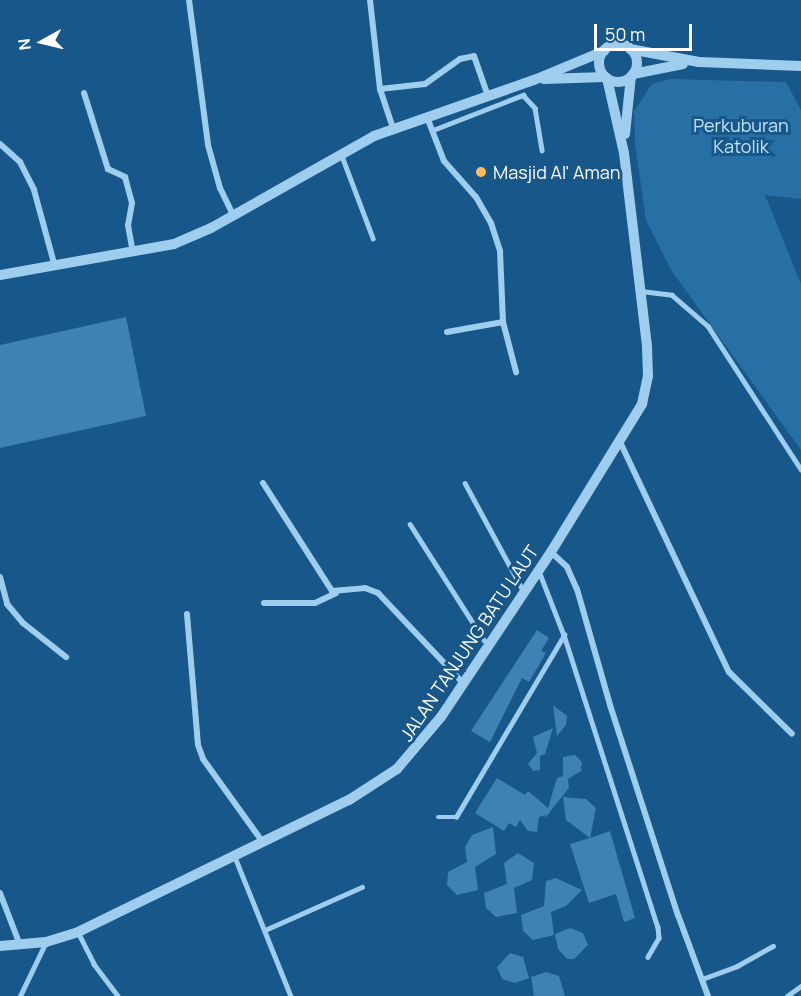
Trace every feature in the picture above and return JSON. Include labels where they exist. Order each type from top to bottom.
[{"type":"street","points":[[189,0],[208,145],[220,188],[233,215]]},
{"type":"street","points":[[370,0],[380,89],[393,128]]},
{"type":"street","points":[[0,275],[54,263],[133,253],[174,244],[233,215],[341,153],[393,128],[534,80],[614,45],[699,62],[801,66]]},
{"type":"street","points":[[630,49],[636,58],[632,75]]},
{"type":"street","points":[[604,51],[599,67],[606,78]]},
{"type":"street","points":[[380,89],[424,84],[460,59],[474,56],[488,96]]},
{"type":"street","points":[[534,80],[606,78],[622,82],[632,75],[699,62]]},
{"type":"street","name":"JALAN TANJUNG BATU LAUT","points":[[624,153],[632,75]]},
{"type":"street","name":"JALAN TANJUNG BATU LAUT","points":[[0,946],[46,942],[78,932],[349,800],[397,770],[425,739],[464,684],[621,444],[642,404],[648,376],[641,291],[624,153],[606,78]]},
{"type":"street","points":[[84,93],[108,169],[125,177],[132,203],[128,225],[133,253]]},
{"type":"street","points":[[427,117],[444,161],[476,197],[491,223],[500,251],[503,322],[516,372]]},
{"type":"street","points":[[0,144],[20,162],[34,190],[54,263]]},
{"type":"street","points":[[447,332],[503,322]]},
{"type":"street","points":[[621,444],[729,672],[792,734]]},
{"type":"street","points":[[263,483],[329,588],[336,592]]},
{"type":"street","points":[[551,552],[567,567],[577,589],[610,705],[708,996]]},
{"type":"street","points":[[0,577],[7,604],[23,622],[66,657]]},
{"type":"street","points":[[264,603],[315,603],[336,592],[365,588],[378,593],[464,684]]},
{"type":"street","points":[[187,614],[198,745],[203,759],[262,841]]},
{"type":"street","points":[[0,893],[20,945]]},
{"type":"lane","points":[[433,130],[523,95],[535,108],[542,150]]},
{"type":"lane","points":[[341,153],[373,238]]},
{"type":"lane","points":[[641,291],[672,296],[708,326],[801,469]]},
{"type":"lane","points":[[465,483],[524,592]]},
{"type":"lane","points":[[410,524],[489,647]]},
{"type":"lane","points":[[539,570],[564,635],[658,927],[659,938],[648,957]]},
{"type":"lane","points":[[438,817],[456,817],[564,635]]},
{"type":"lane","points":[[235,857],[291,996]]},
{"type":"lane","points":[[265,930],[362,887]]},
{"type":"lane","points":[[78,932],[94,964],[118,996]]},
{"type":"lane","points":[[20,996],[46,942]]},
{"type":"lane","points":[[702,979],[772,946]]},
{"type":"lane","points":[[787,996],[801,986]]},
{"type":"green space","name":"Perkuburan Katolik","points":[[670,79],[786,82],[801,110],[801,199],[765,195],[801,284],[801,450],[671,270],[646,220],[635,144],[634,111],[652,84]]},
{"type":"building","points":[[126,317],[146,416],[0,448],[0,345]]},
{"type":"building","points":[[537,630],[549,638],[541,651],[546,653],[529,682],[522,678],[490,742],[471,731]]},
{"type":"building","points":[[553,705],[567,716],[566,725],[557,736]]},
{"type":"building","points":[[553,728],[545,754],[540,756],[540,770],[533,771],[528,764],[537,753],[533,737]]},
{"type":"building","points":[[575,755],[582,762],[581,771],[568,779],[569,788],[545,818],[545,815],[539,817],[537,832],[528,831],[520,820],[516,827],[509,823],[504,831],[475,813],[497,778],[525,795],[528,791],[548,808],[557,778],[563,776],[563,757]]},
{"type":"building","points":[[563,797],[586,799],[596,808],[590,838],[566,820]]},
{"type":"building","points":[[493,827],[496,854],[475,867],[478,890],[457,895],[447,885],[448,872],[467,862],[465,847],[472,835]]},
{"type":"building","points":[[610,831],[635,918],[624,922],[616,894],[589,903],[570,844]]},
{"type":"building","points":[[518,853],[534,863],[532,880],[514,888],[517,913],[496,917],[486,908],[484,893],[507,884],[504,863]]},
{"type":"building","points":[[556,878],[582,890],[566,906],[551,912],[554,935],[533,940],[523,931],[521,915],[544,906],[546,881]]},
{"type":"building","points":[[570,928],[583,933],[588,945],[574,959],[567,959],[558,949],[555,934]]},
{"type":"building","points":[[510,953],[523,957],[529,978],[515,983],[502,979],[497,967]]},
{"type":"building","points":[[546,972],[559,976],[565,996],[534,996],[531,977]]},
{"type":"place","name":"Masjid Al' Aman","points":[[481,172]]}]
